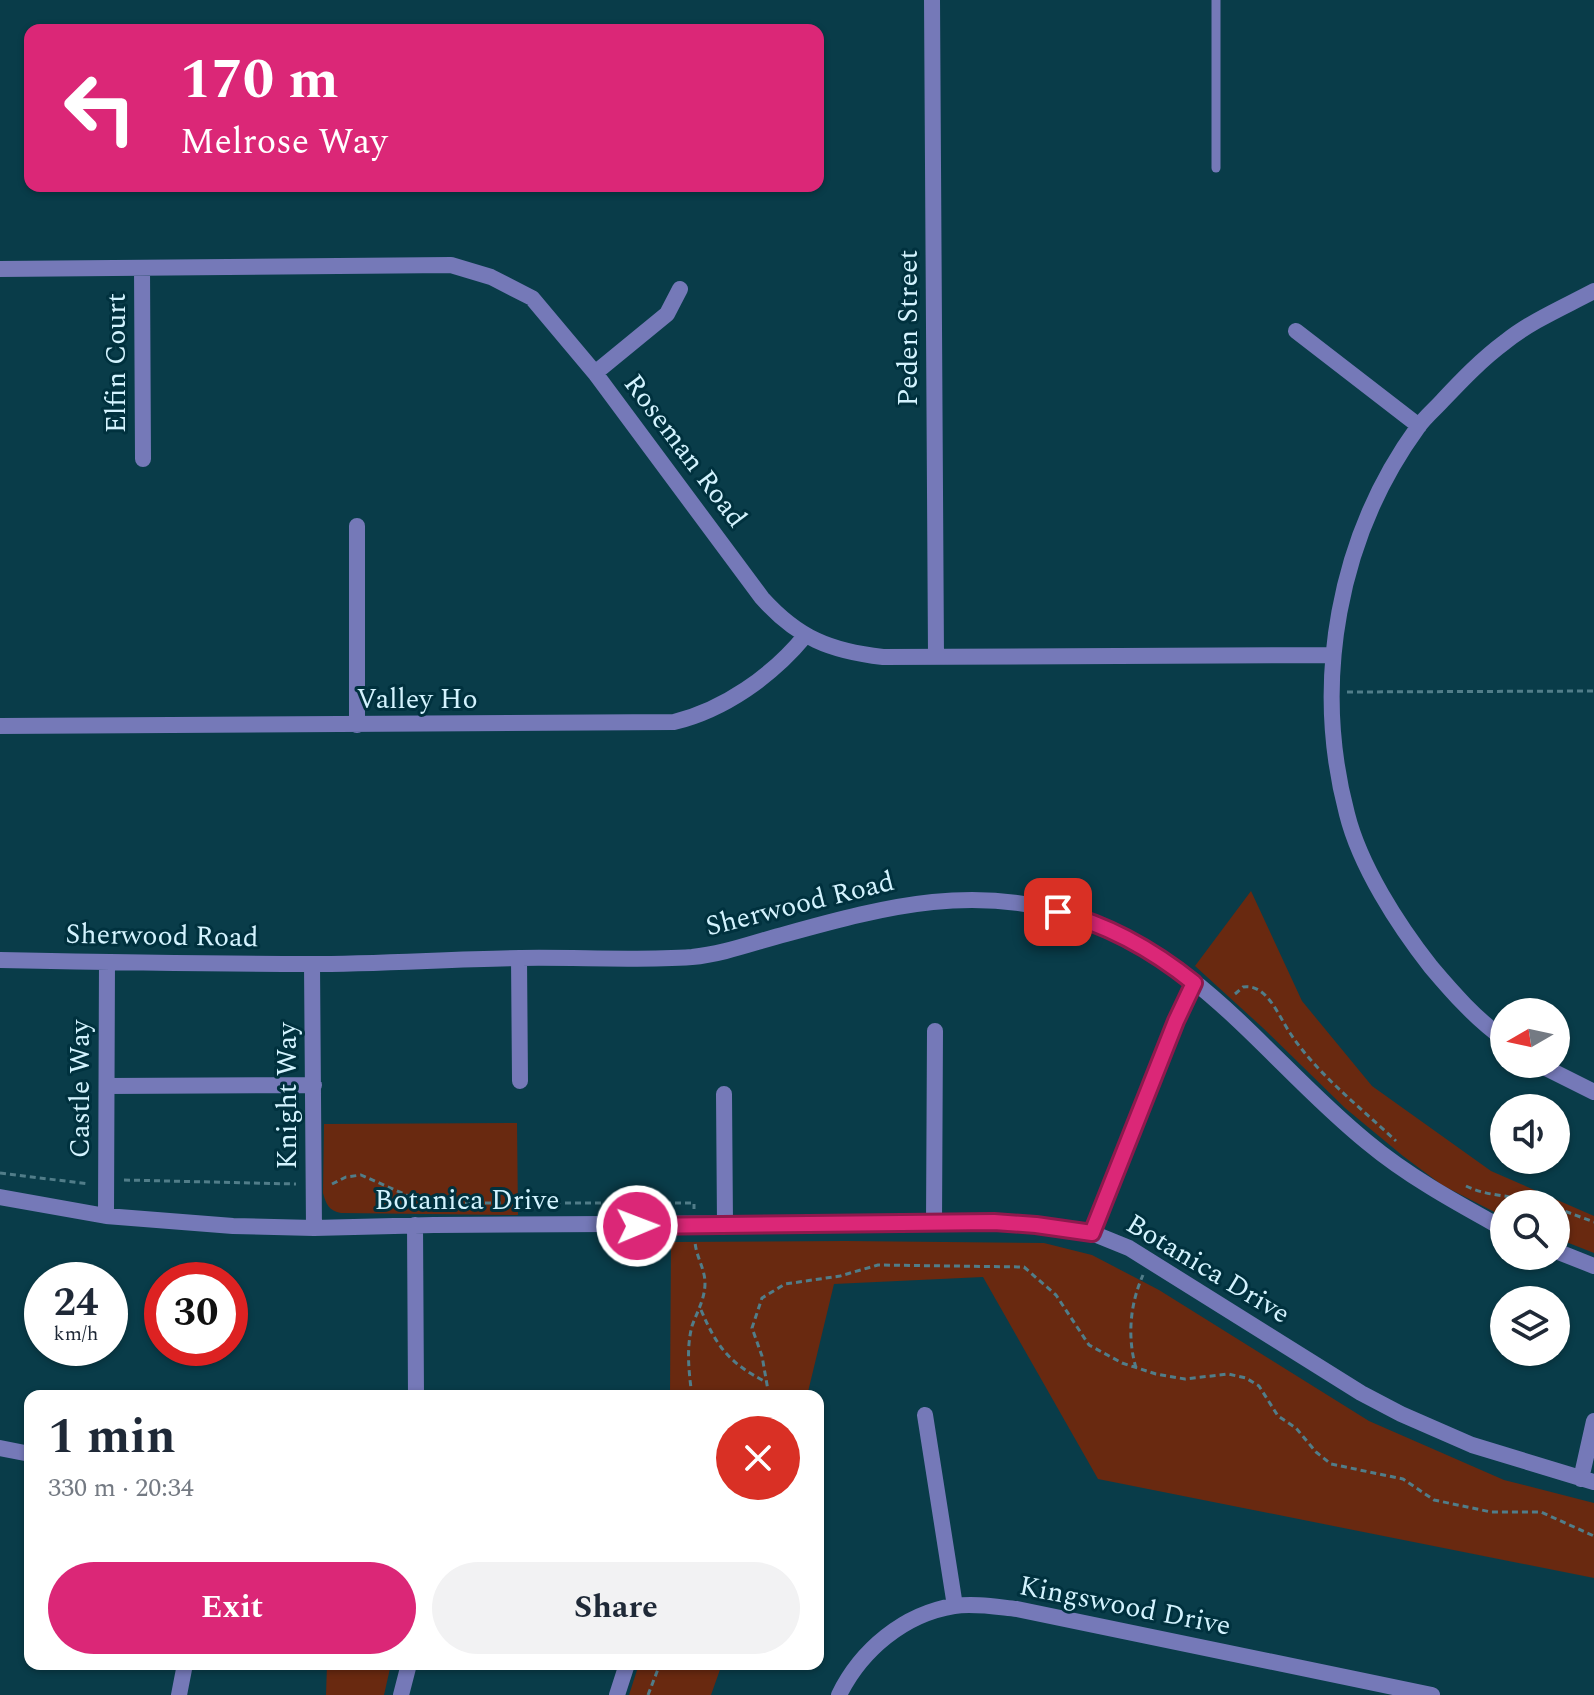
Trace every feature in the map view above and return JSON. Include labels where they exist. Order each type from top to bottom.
[{"type":"street","name":"Peden Street","points":[[932,0],[936,656]]},
{"type":"street","name":"Roseman Road","points":[[0,269],[451,265],[491,277],[532,298],[595,373],[762,598],[789,626],[836,649],[862,654],[936,656],[1333,655]]},
{"type":"street","name":"Elfin Court","points":[[142,268],[143,459]]},
{"type":"street","points":[[595,373],[667,314],[680,289]]},
{"type":"street","points":[[1490,1027],[1458,998],[1415,947],[1376,885],[1347,815],[1334,744],[1331,692],[1339,600],[1353,554],[1388,476],[1419,426],[1464,378],[1506,341],[1594,291]]},
{"type":"street","points":[[1296,331],[1419,426]]},
{"type":"street","points":[[357,526],[357,725]]},
{"type":"street","name":"Valley Ho","points":[[0,726],[674,722],[711,710],[734,698],[784,660],[805,636]]},
{"type":"street","name":"Sherwood Road","points":[[0,960],[312,964],[705,955],[876,909],[932,900],[983,899],[1035,906],[1081,918],[1136,942],[1223,1005],[1365,1141],[1437,1192],[1490,1221]]},
{"type":"street","points":[[519,958],[520,1081]]},
{"type":"street","name":"Castle Way","points":[[106,1216],[107,962]]},
{"type":"street","name":"Knight Way","points":[[312,964],[314,1228]]},
{"type":"street","points":[[1092,1233],[1194,983]]},
{"type":"street","points":[[934,1223],[935,1031]]},
{"type":"street","points":[[1566,1078],[1594,1092]]},
{"type":"street","points":[[107,1086],[314,1085]]},
{"type":"street","points":[[724,1094],[725,1225]]},
{"type":"street","name":"Botanica Drive","points":[[0,1197],[106,1216],[233,1226],[934,1223],[1036,1225],[1092,1233],[1151,1260],[1361,1393],[1401,1414],[1472,1445],[1588,1481]]},
{"type":"street","points":[[415,1225],[416,1390]]},
{"type":"street","points":[[1570,1257],[1594,1266]]},
{"type":"street","points":[[925,1415],[955,1606]]},
{"type":"street","points":[[1588,1481],[1594,1421]]},
{"type":"street","points":[[0,1448],[24,1453]]},
{"type":"street","name":"Kingswood Drive","points":[[839,1695],[848,1676],[888,1634],[912,1620],[955,1606],[1017,1609],[1432,1695]]},
{"type":"street","points":[[179,1695],[184,1670]]},
{"type":"street","points":[[401,1695],[407,1670]]},
{"type":"street","points":[[617,1695],[625,1670]]},
{"type":"lane","points":[[1216,0],[1216,168]]},
{"type":"path","points":[[1331,692],[1594,691]]},
{"type":"path","points":[[1223,1005],[1243,987],[1257,989],[1269,1000],[1290,1034],[1322,1070],[1401,1146]]},
{"type":"path","points":[[0,1173],[84,1185],[106,1180],[333,1184],[346,1177],[361,1175],[411,1197],[435,1203],[694,1203],[695,1251],[705,1282],[701,1308],[692,1326],[688,1354],[691,1390]]},
{"type":"path","points":[[1464,1185],[1490,1194]]},
{"type":"path","points":[[434,1225],[435,1203]]},
{"type":"path","points":[[1570,1213],[1594,1222]]},
{"type":"path","points":[[1136,1368],[1130,1349],[1132,1307],[1137,1288],[1151,1260]]},
{"type":"path","points":[[768,1390],[762,1356],[752,1328],[762,1298],[785,1284],[840,1276],[878,1265],[1024,1267],[1056,1295],[1089,1345],[1136,1368],[1185,1379],[1228,1374],[1246,1378],[1259,1386],[1278,1416],[1296,1428],[1331,1464],[1403,1479],[1434,1500],[1452,1505],[1491,1512],[1541,1512],[1594,1536]]},
{"type":"path","points":[[701,1308],[714,1339],[728,1357],[766,1382]]},
{"type":"path","points":[[648,1695],[658,1670]]},
{"type":"shaded area","points":[[1251,891],[1302,1001],[1372,1086],[1490,1170],[1490,1174],[1498,1174],[1534,1190],[1490,1190],[1490,1210],[1442,1185],[1345,1108],[1195,966]]},
{"type":"shaded area","points":[[517,1123],[518,1215],[341,1213],[331,1209],[325,1200],[324,1124]]},
{"type":"shaded area","points":[[1570,1206],[1594,1216],[1594,1253],[1570,1244]]},
{"type":"shaded area","points":[[671,1242],[1044,1243],[1092,1255],[1159,1290],[1369,1421],[1504,1480],[1594,1503],[1594,1578],[1098,1479],[983,1277],[834,1284],[808,1390],[670,1390]]},
{"type":"shaded area","points":[[327,1670],[390,1670],[384,1695],[326,1695]]},
{"type":"shaded area","points":[[637,1670],[720,1670],[711,1695],[629,1695]]},
{"type":"route","points":[[637,1226],[994,1222],[1092,1233],[1194,983],[1136,942],[1081,918],[1058,912]]}]
